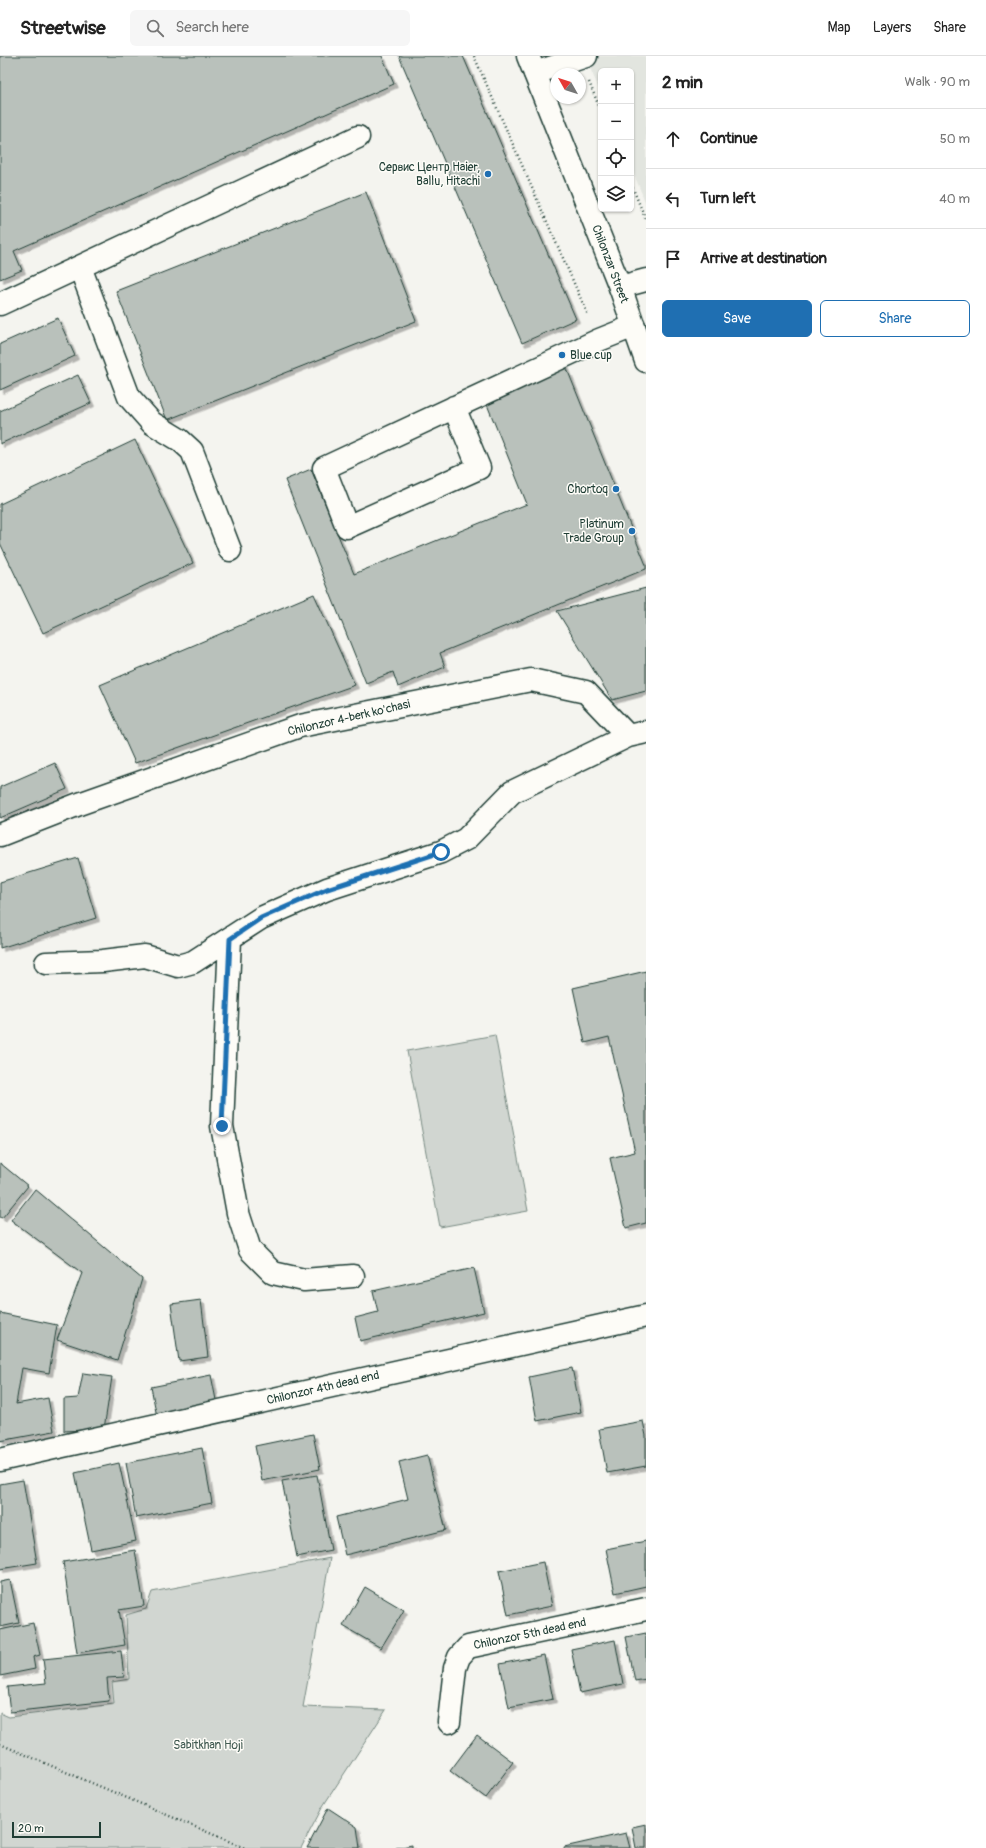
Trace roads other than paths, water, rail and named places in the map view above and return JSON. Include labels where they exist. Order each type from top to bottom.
[{"type":"street","points":[[532,65],[586,56]]},
{"type":"street","name":"Chilonzar Street","points":[[532,65],[620,288],[646,362]]},
{"type":"street","points":[[0,304],[358,137]]},
{"type":"street","points":[[80,267],[129,397],[152,423],[180,440],[192,451],[230,550]]},
{"type":"street","points":[[620,288],[646,280]]},
{"type":"street","points":[[454,408],[479,468],[347,527],[324,468],[599,340],[634,326]]},
{"type":"street","name":"Chilonzor 4-berk ko'chasi","points":[[0,835],[79,804],[300,726],[531,680],[586,692],[637,734]]},
{"type":"street","points":[[46,963],[103,961],[145,956],[178,966],[193,962],[261,918],[327,889],[447,848],[466,839],[512,792],[637,734]]},
{"type":"street","points":[[230,939],[222,1126],[238,1212],[250,1250],[273,1273],[304,1280],[353,1276]]},
{"type":"street","name":"Chilonzor 4th dead end","points":[[0,1460],[646,1316]]},
{"type":"street","name":"Chilonzor 5th dead end","points":[[449,1722],[455,1668],[459,1657],[468,1647],[646,1609]]},
{"type":"place","name":"Сервис Центр Haier, Ballu, Hitachi","points":[[488,174]]},
{"type":"place","name":"Blue cup","points":[[562,355]]},
{"type":"place","name":"Chortoq","points":[[616,489]]},
{"type":"place","name":"Platinum Trade Group","points":[[632,531]]},
{"type":"park label","name":"Sabitkhan Hoji","points":[[208,1745]]}]
